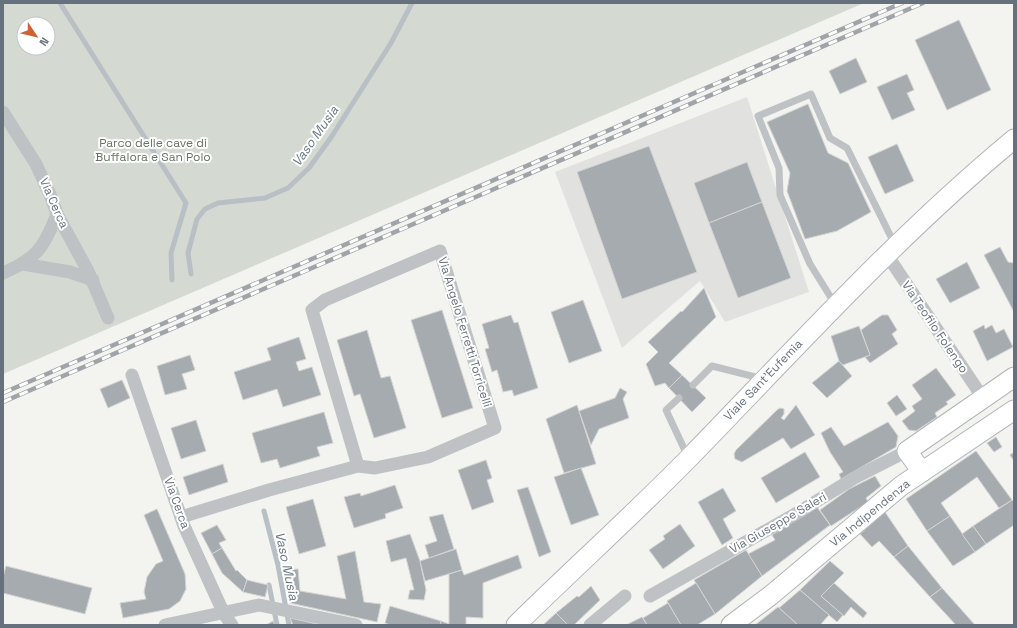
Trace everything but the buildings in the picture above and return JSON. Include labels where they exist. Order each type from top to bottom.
[{"type":"main road","name":"Viale Sant'Eufemia","points":[[516,625],[688,458],[836,305],[963,181],[1014,139]]},
{"type":"main road","name":"Via Giuseppe Saleri","points":[[907,451],[1014,377]]},
{"type":"main road","name":"Via Indipendenza","points":[[731,625],[770,596],[901,486],[1014,410]]},
{"type":"main road","points":[[907,451],[922,472]]},
{"type":"street","name":"Via Cerca","points":[[3,112],[36,164],[57,214],[93,280],[108,318]]},
{"type":"street","points":[[3,273],[24,264],[35,255],[48,238],[57,214]]},
{"type":"street","name":"Via Angelo Ferretti Torricelli","points":[[181,516],[268,490],[358,466],[375,468],[428,457],[495,428],[440,251],[325,300],[312,310],[358,466]]},
{"type":"street","name":"Via Teofilo Folengo","points":[[892,251],[983,398]]},
{"type":"street","points":[[24,264],[70,272],[93,280]]},
{"type":"street","name":"Via Cerca","points":[[132,375],[181,516],[224,614],[232,625]]},
{"type":"street","name":"Via Giuseppe Saleri","points":[[650,596],[800,512],[854,478],[907,451]]},
{"type":"street","points":[[590,625],[625,596]]},
{"type":"street","points":[[165,625],[224,614],[259,605],[297,611],[356,625]]},
{"type":"lane","points":[[836,305],[810,264],[780,196],[779,168],[758,116],[811,94],[830,138],[846,148],[892,251]]},
{"type":"lane","points":[[693,385],[712,366],[764,379]]},
{"type":"lane","points":[[679,398],[666,410],[688,458]]},
{"type":"shaded area","points":[[747,97],[809,292],[725,322],[700,281],[622,348],[555,172]]},
{"type":"green space","name":"Parco delle cave di Buffalora e San Polo","points":[[3,3],[864,3],[3,374]]},
{"type":"waterway","name":"Vaso Musia","points":[[60,3],[186,203],[171,253],[172,280]]},
{"type":"waterway","name":"Vaso Musia","points":[[191,274],[188,253],[197,219],[205,209],[218,203],[265,198],[288,188],[309,168],[332,136],[391,43],[412,3]]},
{"type":"waterway","name":"Vaso Musia","points":[[264,511],[278,565],[289,625]]},
{"type":"waterway","name":"Vaso Musia","points":[[269,585],[277,625]]},
{"type":"railway","points":[[3,393],[902,3]]},
{"type":"railway","points":[[3,402],[923,3]]}]
